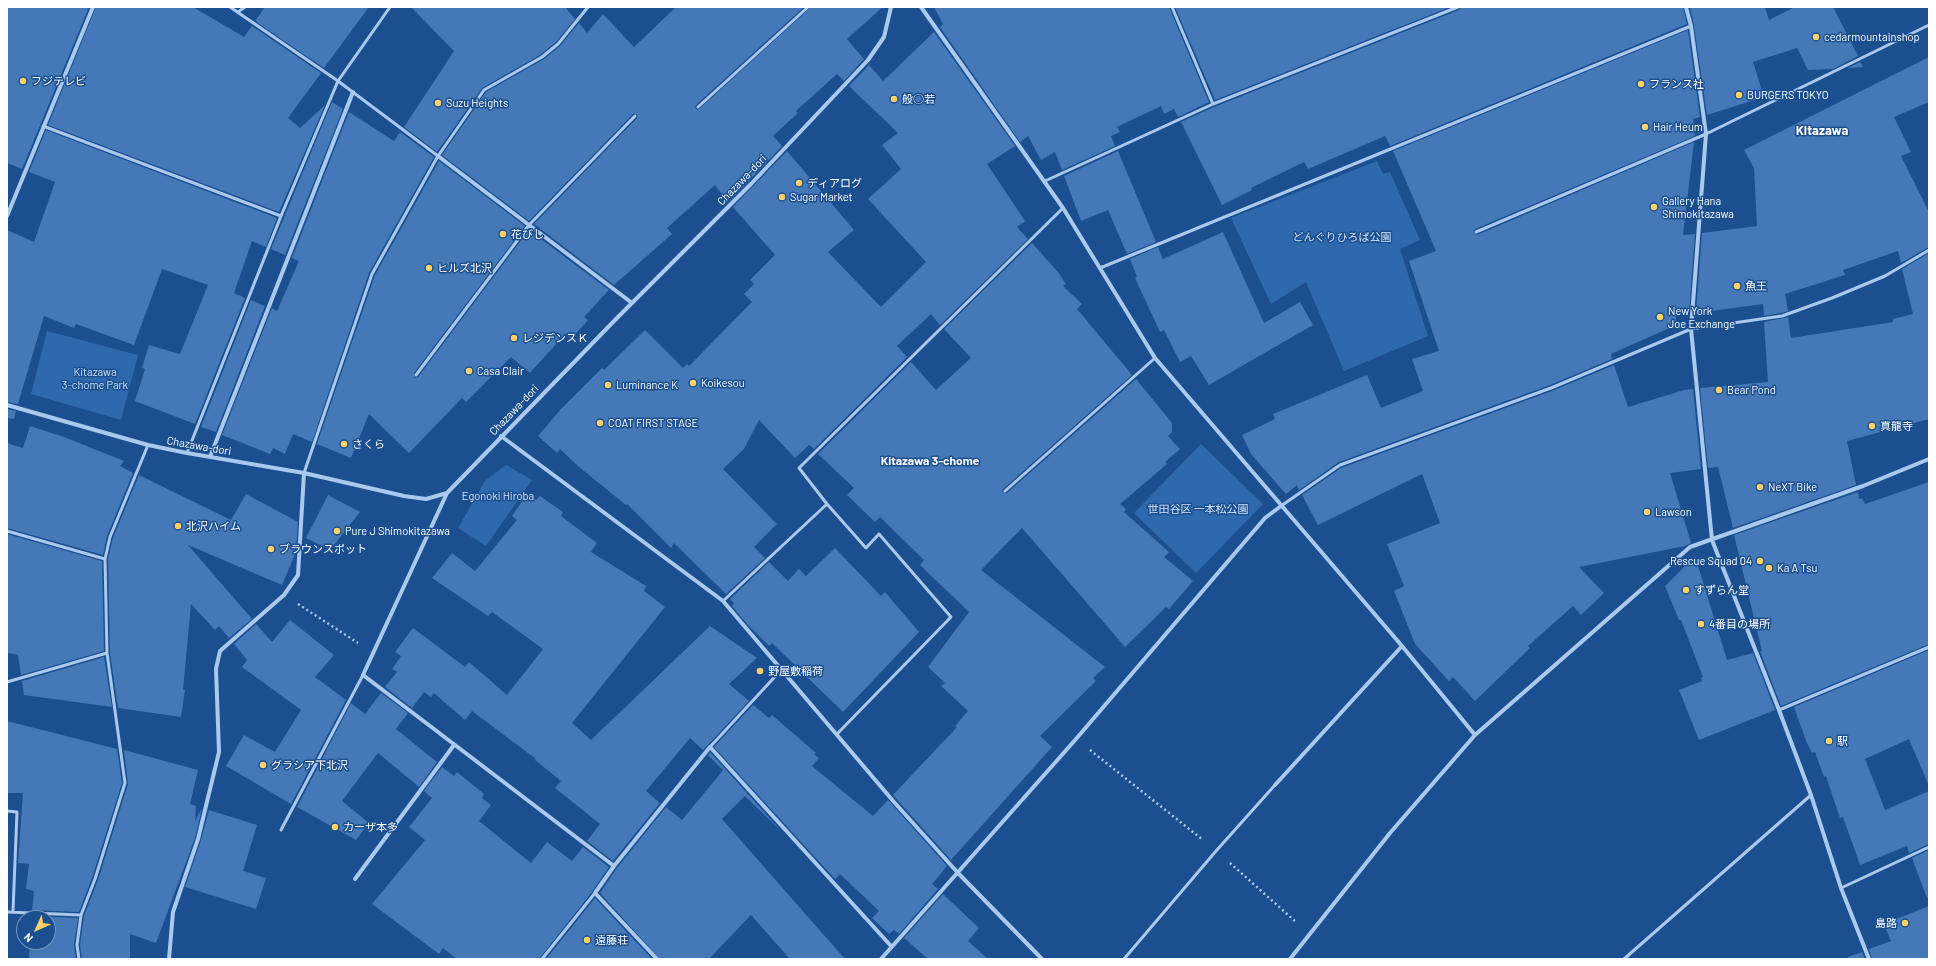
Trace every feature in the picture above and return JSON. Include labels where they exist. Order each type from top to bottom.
[{"type":"street","points":[[7,216],[93,7]]},
{"type":"street","name":"Chazawa-dori","points":[[7,405],[148,445],[187,453],[304,473],[404,496],[426,499],[447,493],[501,436],[751,184],[868,60],[884,37],[891,7]]},
{"type":"street","points":[[921,7],[1063,208],[1155,358],[1402,646],[1475,735]]},
{"type":"street","points":[[1686,7],[1691,26],[1706,134],[1691,329],[1712,540],[1779,710],[1810,795],[1841,888],[1869,959]]},
{"type":"street","points":[[210,457],[353,92]]},
{"type":"street","points":[[438,156],[632,303]]},
{"type":"street","points":[[501,436],[723,601],[958,873],[1042,959]]},
{"type":"street","points":[[1290,959],[1390,833],[1475,735],[1690,547],[1863,486],[1929,459]]},
{"type":"street","points":[[169,959],[173,912],[198,839],[219,752],[216,669],[220,651],[284,595],[298,575],[304,473]]},
{"type":"street","points":[[447,493],[363,675],[614,866]]},
{"type":"street","points":[[881,959],[1076,739],[1265,518],[1281,506]]},
{"type":"street","points":[[1275,785],[1402,646]]},
{"type":"street","points":[[355,879],[454,745]]},
{"type":"street","points":[[657,959],[595,892],[614,866],[710,747],[892,946]]},
{"type":"lane","points":[[230,7],[338,81],[438,156]]},
{"type":"lane","points":[[238,12],[245,7]]},
{"type":"lane","points":[[187,453],[281,216],[338,81],[390,7]]},
{"type":"lane","points":[[304,473],[372,274],[438,156],[484,90],[542,57],[558,44],[588,7]]},
{"type":"lane","points":[[698,107],[808,7]]},
{"type":"lane","points":[[1172,7],[1213,104]]},
{"type":"lane","points":[[1045,182],[1213,104],[1458,7]]},
{"type":"lane","points":[[1476,232],[1706,134],[1929,25]]},
{"type":"lane","points":[[1100,268],[1691,26]]},
{"type":"lane","points":[[416,375],[529,225],[636,116]]},
{"type":"lane","points":[[43,126],[281,216]]},
{"type":"lane","points":[[837,734],[951,617],[879,534],[866,548],[827,504],[799,468],[1063,208]]},
{"type":"lane","points":[[1281,506],[1340,465],[1551,388],[1691,329],[1782,316],[1832,298],[1885,276],[1929,250]]},
{"type":"lane","points":[[1005,491],[1155,358]]},
{"type":"lane","points":[[79,959],[77,945],[82,915],[125,783],[107,652],[105,559],[110,537],[148,445]]},
{"type":"lane","points":[[723,601],[827,504]]},
{"type":"lane","points":[[7,531],[105,559]]},
{"type":"lane","points":[[1779,710],[1929,647]]},
{"type":"lane","points":[[7,682],[107,652]]},
{"type":"lane","points":[[710,747],[782,669]]},
{"type":"lane","points":[[281,830],[363,675]]},
{"type":"lane","points":[[1124,959],[1216,851],[1275,785]]},
{"type":"lane","points":[[1624,959],[1810,795]]},
{"type":"lane","points":[[7,811],[17,812],[13,911]]},
{"type":"lane","points":[[1841,888],[1929,847]]},
{"type":"lane","points":[[542,959],[595,892]]},
{"type":"lane","points":[[7,912],[13,911],[82,915]]},
{"type":"path","points":[[284,595],[374,653]]},
{"type":"path","points":[[1076,739],[1216,851],[1310,934]]},
{"type":"green space","name":"どんぐりひろば公園","points":[[1377,161],[1383,174],[1390,172],[1420,240],[1400,249],[1428,336],[1344,371],[1306,282],[1271,304],[1231,218]]},
{"type":"green space","name":"Kitazawa 3-chome Park","points":[[47,331],[138,355],[121,420],[31,394]]},
{"type":"green space","name":"世田谷区 一本松公園","points":[[1201,444],[1263,504],[1196,573],[1134,513]]},
{"type":"green space","name":"Egonoki Hiroba","points":[[506,465],[532,480],[486,546],[458,528],[485,481]]},
{"type":"building","points":[[7,7],[89,7],[22,169],[7,163]]},
{"type":"building","points":[[96,7],[193,7],[244,37],[252,26],[321,73],[288,118],[300,128],[325,105],[279,212],[48,125]]},
{"type":"building","points":[[265,7],[369,7],[324,68],[255,21]]},
{"type":"building","points":[[411,7],[565,7],[575,19],[556,42],[540,55],[482,88],[437,152],[404,127],[454,51]]},
{"type":"building","points":[[676,7],[804,7],[696,105],[695,108],[698,110],[811,7],[883,7],[847,39],[864,59],[844,81],[837,74],[796,111],[798,113],[773,136],[782,146],[748,182],[728,202],[715,185],[667,228],[672,234],[614,285],[534,224],[637,118],[637,114],[633,114],[529,221],[442,155],[486,92],[544,59],[560,46],[579,23],[587,33],[603,14],[634,47]]},
{"type":"building","points":[[934,7],[1169,7],[1209,102],[1178,117],[1174,109],[1164,114],[1161,106],[1117,127],[1120,132],[1111,136],[1115,146],[1062,170],[1055,152],[1041,160],[1028,136],[1020,142],[940,27],[943,24]]},
{"type":"building","points":[[1175,7],[1450,7],[1215,100]]},
{"type":"building","points":[[1461,7],[1683,7],[1687,24],[1390,146],[1385,136],[1308,169],[1304,162],[1251,188],[1252,190],[1222,205],[1181,122],[1214,107],[1459,10]]},
{"type":"building","points":[[1690,7],[1765,7],[1769,20],[1795,7],[1833,7],[1858,56],[1833,69],[1808,70],[1797,48],[1753,62],[1764,97],[1707,115]]},
{"type":"building","points":[[1688,30],[1700,117],[1693,119],[1695,136],[1475,229],[1473,232],[1477,235],[1694,142],[1683,235],[1695,234],[1689,313],[1676,315],[1676,325],[1611,354],[1612,359],[1550,385],[1339,462],[1299,490],[1297,485],[1286,494],[1251,454],[1242,435],[1275,419],[1273,414],[1367,375],[1381,408],[1423,391],[1412,359],[1439,351],[1409,261],[1436,251],[1393,151]]},
{"type":"building","points":[[934,32],[1015,146],[987,164],[1025,221],[1017,227],[1028,239],[940,325],[931,314],[897,346],[907,357],[814,449],[809,445],[795,458],[759,420],[744,449],[723,469],[777,524],[754,547],[765,558],[726,594],[674,543],[671,548],[627,504],[626,505],[579,467],[560,449],[557,453],[538,436],[561,409],[602,368],[604,370],[645,330],[683,368],[687,364],[689,366],[752,302],[744,294],[754,284],[750,280],[775,255],[733,207],[787,151],[854,230],[828,252],[881,307],[926,262],[868,199],[901,169],[882,145],[898,133],[849,86],[869,65],[883,81]]},
{"type":"building","points":[[1929,57],[1929,102],[1894,117],[1911,152],[1901,156],[1929,212],[1929,247],[1901,263],[1898,251],[1843,270],[1845,275],[1785,294],[1788,311],[1781,313],[1764,316],[1763,304],[1696,313],[1702,233],[1757,226],[1754,168],[1744,150]]},
{"type":"building","points":[[1860,62],[1863,67],[1848,68]]},
{"type":"building","points":[[332,102],[343,109],[285,255],[271,249]]},
{"type":"building","points":[[349,112],[394,141],[400,132],[434,157],[369,273],[312,442],[293,434],[285,454],[273,448],[270,454],[222,435],[272,308],[277,311],[299,261],[292,258]]},
{"type":"building","points":[[46,130],[277,218],[266,247],[252,241],[234,293],[245,298],[195,424],[135,401],[145,369],[142,368],[149,345],[180,354],[208,285],[162,269],[134,345],[76,324],[74,328],[44,316],[18,404],[7,402],[7,230],[34,242],[55,182],[29,172]]},
{"type":"building","points":[[1118,151],[1156,242],[1127,254],[1108,210],[1081,221],[1064,176]]},
{"type":"building","points":[[439,161],[525,226],[414,373],[415,378],[418,377],[529,230],[609,290],[584,317],[588,320],[571,339],[565,334],[530,373],[511,357],[466,402],[462,398],[409,453],[369,414],[351,458],[317,444],[375,275]]},
{"type":"building","points":[[1223,232],[1264,323],[1300,302],[1313,325],[1209,385],[1191,356],[1180,362],[1164,330],[1160,332],[1135,278],[1137,277],[1130,259],[1158,247],[1163,259]]},
{"type":"building","points":[[1032,243],[1058,272],[1066,284],[1063,286],[1082,304],[1077,309],[1132,375],[1003,489],[1002,492],[1007,493],[1136,379],[1172,423],[1172,432],[1168,436],[1180,449],[1165,462],[1167,464],[1120,504],[1126,509],[1124,512],[1169,552],[1164,557],[1193,581],[1169,609],[1166,607],[1125,647],[1022,528],[981,570],[1105,667],[1093,678],[1096,681],[1040,736],[1052,747],[951,860],[893,795],[957,727],[955,726],[968,711],[941,686],[945,683],[928,667],[969,612],[920,565],[924,560],[880,517],[875,522],[847,495],[854,488],[818,454],[911,362],[936,390],[971,358],[944,329]]},
{"type":"building","points":[[1929,253],[1929,419],[1847,441],[1856,485],[1733,528],[1718,467],[1708,468],[1700,388],[1768,382],[1764,322],[1788,317],[1791,338],[1893,322],[1893,319],[1913,314],[1902,269]]},
{"type":"building","points":[[251,300],[265,306],[216,432],[201,427]]},
{"type":"building","points":[[1614,365],[1628,407],[1684,390],[1693,389],[1701,469],[1670,473],[1691,543],[1685,546],[1579,567],[1604,593],[1581,615],[1573,606],[1528,646],[1530,648],[1475,701],[1453,677],[1449,681],[1415,644],[1394,591],[1404,586],[1387,544],[1440,523],[1422,474],[1318,525],[1302,495],[1341,468],[1552,391]]},
{"type":"building","points":[[7,409],[16,411],[14,419],[7,418]]},
{"type":"building","points":[[30,426],[64,437],[124,461],[120,466],[133,473],[107,536],[103,555],[7,528],[7,443],[23,448]]},
{"type":"building","points":[[139,475],[231,520],[246,494],[298,522],[296,552],[282,585],[188,545],[252,619],[229,638],[219,626],[215,630],[191,604],[183,690],[185,690],[181,717],[118,708],[110,653],[108,559],[113,538]]},
{"type":"building","points":[[1929,482],[1929,644],[1781,706],[1760,651],[1762,651],[1734,535],[1858,492],[1859,499],[1862,498],[1865,504]]},
{"type":"building","points":[[527,494],[536,500],[540,496],[563,512],[561,516],[597,543],[591,552],[646,586],[644,591],[665,607],[572,723],[591,740],[710,626],[757,658],[729,684],[749,701],[703,750],[690,738],[646,791],[660,803],[613,861],[587,841],[600,824],[555,788],[561,781],[535,760],[536,759],[472,711],[465,720],[434,693],[431,697],[424,692],[412,708],[385,687],[397,672],[392,669],[401,656],[395,652],[413,628],[465,667],[469,662],[507,695],[543,649],[492,612],[488,616],[432,578],[452,553],[475,571],[517,520],[512,516]]},
{"type":"building","name":"Pure J Shimokitazawa","points":[[328,495],[360,512],[330,550],[306,538]]},
{"type":"building","points":[[7,534],[102,561],[104,651],[21,675],[18,655],[7,653]]},
{"type":"building","points":[[835,548],[881,596],[885,592],[919,632],[843,712],[772,643],[769,646],[747,624],[732,606],[734,603],[730,599],[769,562],[788,581],[799,569],[806,576]]},
{"type":"building","points":[[1695,556],[1727,660],[1753,653],[1775,710],[1699,740],[1679,690],[1702,681],[1701,678],[1703,677],[1681,620],[1679,620],[1665,586]]},
{"type":"building","points":[[290,620],[334,655],[315,677],[346,700],[291,804],[226,766],[244,735],[275,752],[301,710],[242,667],[247,660],[234,644],[256,624],[272,642]]},
{"type":"building","points":[[1929,650],[1929,786],[1909,739],[1865,759],[1885,810],[1929,791],[1929,844],[1909,853],[1907,846],[1860,865],[1843,817],[1840,818],[1826,776],[1824,777],[1815,752],[1812,753],[1806,741],[1794,707]]},
{"type":"building","points":[[104,657],[112,707],[24,695],[22,681]]},
{"type":"building","points":[[381,693],[408,713],[396,729],[437,762],[419,787],[378,753],[342,801],[369,823],[356,840],[297,807],[351,703],[365,714]]},
{"type":"building","points":[[753,705],[769,718],[772,715],[816,753],[814,754],[819,758],[812,766],[873,816],[888,800],[947,866],[932,884],[938,889],[899,934],[894,930],[889,934],[872,918],[879,911],[840,874],[835,879],[714,747]]},
{"type":"building","points":[[7,721],[117,749],[122,783],[92,878],[79,912],[32,910],[34,891],[26,889],[29,864],[18,863],[23,793],[7,793]]},
{"type":"building","points":[[124,750],[198,770],[190,804],[196,806],[195,821],[202,808],[195,838],[156,943],[130,934],[130,959],[82,959],[80,945],[84,916],[98,880],[128,784]]},
{"type":"building","points":[[710,752],[782,832],[745,796],[722,819],[845,959],[790,959],[751,915],[709,959],[660,959],[600,893],[617,868],[666,807],[682,820],[723,770],[708,755]]},
{"type":"building","points":[[442,767],[454,776],[457,772],[484,794],[482,798],[491,805],[479,821],[531,863],[547,842],[572,861],[583,847],[609,867],[592,892],[539,959],[457,959],[443,948],[439,954],[372,904],[425,840],[409,827],[432,798],[424,791]]},
{"type":"building","points":[[209,810],[257,825],[243,871],[266,878],[256,909],[185,887],[201,840]]},
{"type":"building","points":[[1929,850],[1929,898],[1927,898],[1912,858]]},
{"type":"building","points":[[943,894],[979,928],[968,941],[988,959],[928,959],[904,938]]},
{"type":"building","points":[[595,898],[652,959],[546,959]]},
{"type":"building","points":[[1929,906],[1929,959],[1872,959],[1869,949],[1891,941],[1884,924]]},
{"type":"building","points":[[56,917],[78,918],[74,945],[76,959],[29,959],[30,950],[56,950]]},
{"type":"building","points":[[1862,952],[1865,959],[1848,959],[1848,957]]},
{"type":"place","name":"cedarmountainshop","points":[[1816,37]]},
{"type":"place","name":"フジテレビ","points":[[23,81]]},
{"type":"place","name":"フランス社","points":[[1641,84]]},
{"type":"place","name":"BURGERS TOKYO","points":[[1739,95]]},
{"type":"place","name":"般○若","points":[[894,99]]},
{"type":"place","name":"Suzu Heights","points":[[438,103]]},
{"type":"place","name":"Hair Heum","points":[[1645,127]]},
{"type":"place","name":"ディアログ","points":[[799,183]]},
{"type":"place","name":"Sugar Market","points":[[782,197]]},
{"type":"place","name":"Gallery Hana Shimokitazawa","points":[[1654,207]]},
{"type":"place","name":"花びし","points":[[503,234]]},
{"type":"place","name":"ヒルズ北沢","points":[[429,268]]},
{"type":"place","name":"魚王","points":[[1737,286]]},
{"type":"place","name":"New York Joe Exchange","points":[[1660,317]]},
{"type":"place","name":"レジデンスＫ","points":[[514,338]]},
{"type":"place","name":"Casa Clair","points":[[469,371]]},
{"type":"place","name":"Koikesou","points":[[693,383]]},
{"type":"place","name":"Luminance K","points":[[608,385]]},
{"type":"place","name":"Bear Pond","points":[[1719,390]]},
{"type":"place","name":"COAT FIRST STAGE","points":[[600,423]]},
{"type":"place","name":"真龍寺","points":[[1872,426]]},
{"type":"place","name":"さくら","points":[[344,444]]},
{"type":"place","name":"NeXT Bike","points":[[1760,487]]},
{"type":"place","name":"Lawson","points":[[1647,512]]},
{"type":"place","name":"北沢ハイム","points":[[178,526]]},
{"type":"place","name":"Pure J Shimokitazawa","points":[[337,531]]},
{"type":"place","name":"ブラウンスポット","points":[[271,549]]},
{"type":"place","name":"Rescue Squad 04","points":[[1760,561]]},
{"type":"place","name":"Ka A Tsu","points":[[1769,568]]},
{"type":"place","name":"すずらん堂","points":[[1686,590]]},
{"type":"place","name":"4番目の場所","points":[[1701,624]]},
{"type":"place","name":"野屋敷稲荷","points":[[760,671]]},
{"type":"place","name":"駅","points":[[1829,741]]},
{"type":"place","name":"グラシア下北沢","points":[[263,765]]},
{"type":"place","name":"カーザ本多","points":[[335,827]]},
{"type":"place","name":"島路","points":[[1905,923]]},
{"type":"place","name":"遠藤荘","points":[[587,940]]},
{"type":"district","name":"Kitazawa","points":[[1822,131]]},
{"type":"district","name":"Kitazawa 3-chome","points":[[930,461]]}]
